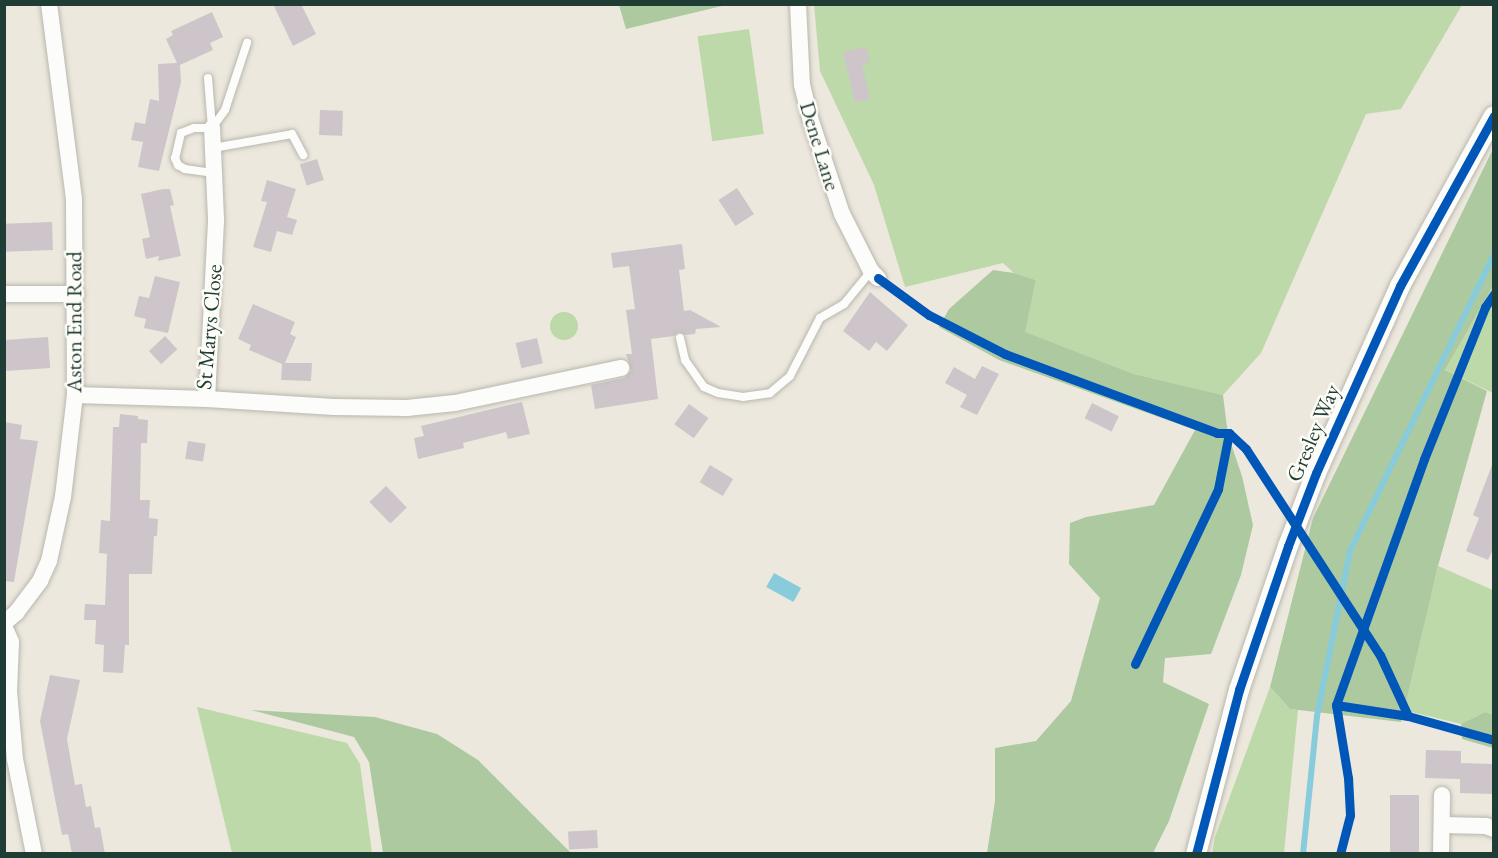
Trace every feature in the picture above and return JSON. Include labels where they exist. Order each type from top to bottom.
[{"type":"street","name":"Aston End Road","points":[[34,854],[10,725],[11,642],[4,624],[16,613],[40,581],[49,561],[63,497],[75,395],[74,199],[49,4]]},
{"type":"street","name":"Dene Lane","points":[[798,4],[802,85],[810,118],[842,214],[874,274]]},
{"type":"street","name":"Gresley Way","points":[[1196,854],[1239,690],[1288,546],[1316,474],[1400,286],[1494,116]]},
{"type":"street","name":"St Marys Close","points":[[75,395],[207,399],[216,239],[212,128]]},
{"type":"street","points":[[4,294],[76,294]]},
{"type":"street","points":[[207,399],[334,407],[406,408],[455,403],[621,368]]},
{"type":"street","points":[[1441,854],[1442,795]]},
{"type":"street","points":[[1442,825],[1485,826],[1494,830]]},
{"type":"lane","points":[[212,128],[225,110],[247,43]]},
{"type":"lane","points":[[208,78],[212,128]]},
{"type":"lane","points":[[212,128],[194,128],[181,133],[175,158],[178,165],[185,168],[213,173]]},
{"type":"lane","points":[[213,148],[292,134],[303,155]]},
{"type":"lane","points":[[680,338],[685,360],[704,387],[718,393],[744,398],[770,393],[790,376],[820,318],[844,304],[874,274]]},
{"type":"green space","points":[[619,4],[726,5],[626,29]]},
{"type":"green space","points":[[814,5],[1462,5],[1401,109],[1366,114],[1261,353],[1223,395],[1134,374],[1024,332],[1036,280],[1014,273],[1003,263],[905,287],[874,185],[820,71]]},
{"type":"green space","points":[[749,29],[764,134],[712,141],[698,36]]},
{"type":"green space","points":[[1493,149],[1493,286],[1445,370],[1487,391],[1438,566],[1401,722],[1290,709],[1270,687],[1313,518]]},
{"type":"green space","points":[[993,270],[1014,273],[1036,280],[1025,332],[1134,374],[1223,395],[1228,435],[1242,476],[1253,525],[1241,575],[1211,654],[1165,658],[1163,682],[1209,704],[1169,821],[1153,853],[987,853],[995,801],[995,748],[1036,741],[1071,701],[1100,598],[1069,564],[1070,523],[1086,517],[1154,505],[1195,430],[999,360],[939,327],[949,309]]},
{"type":"green space","points":[[1493,286],[1493,393],[1445,370]]},
{"type":"green space","points":[[564,312],[574,316],[578,326],[574,336],[564,340],[554,336],[550,326],[554,316]]},
{"type":"green space","points":[[1438,566],[1493,590],[1493,715],[1485,712],[1461,724],[1403,710]]},
{"type":"green space","points":[[1270,687],[1290,709],[1298,710],[1284,853],[1212,854],[1215,837]]},
{"type":"green space","points":[[197,707],[347,743],[360,764],[372,853],[232,853]]},
{"type":"green space","points":[[251,710],[375,717],[437,734],[478,760],[571,853],[383,853],[369,762],[354,737]]},
{"type":"green space","points":[[1485,712],[1493,715],[1493,748],[1462,739],[1461,724]]},
{"type":"water","points":[[774,573],[801,588],[793,602],[766,587]]},
{"type":"building","points":[[273,4],[301,4],[316,34],[293,46]]},
{"type":"building","points":[[212,12],[223,37],[210,43],[213,50],[180,65],[181,82],[159,171],[138,167],[143,142],[131,140],[135,122],[145,124],[150,99],[159,101],[158,64],[177,63],[166,39],[173,35],[171,31]]},
{"type":"building","points":[[866,47],[870,62],[862,64],[870,99],[855,102],[843,52]]},
{"type":"building","points":[[320,110],[343,111],[342,136],[319,135]]},
{"type":"building","points":[[317,159],[324,180],[307,185],[300,165]]},
{"type":"building","points":[[267,180],[296,189],[287,217],[297,220],[292,235],[277,231],[271,252],[253,247],[267,202],[261,201]]},
{"type":"building","points":[[737,188],[754,214],[735,226],[719,200]]},
{"type":"building","points":[[170,189],[174,205],[170,206],[181,256],[158,261],[159,256],[146,259],[142,239],[150,237],[141,194]]},
{"type":"building","points":[[52,222],[53,250],[5,252],[4,224]]},
{"type":"building","points":[[682,244],[685,269],[679,270],[684,311],[690,310],[721,327],[696,329],[695,334],[685,335],[679,332],[674,336],[651,339],[658,399],[595,409],[591,385],[624,378],[631,371],[626,354],[632,354],[626,310],[635,309],[629,266],[613,268],[611,253]]},
{"type":"building","points":[[155,276],[180,282],[168,333],[144,328],[146,319],[134,316],[139,296],[149,298]]},
{"type":"building","points":[[870,292],[908,325],[887,351],[876,342],[869,351],[843,331]]},
{"type":"building","points":[[253,304],[295,322],[290,334],[296,337],[285,363],[312,363],[311,381],[281,380],[282,364],[249,350],[251,345],[238,339]]},
{"type":"building","points":[[165,336],[177,349],[161,364],[149,351]]},
{"type":"building","points":[[48,337],[50,368],[6,371],[4,340]]},
{"type":"building","points":[[537,338],[543,363],[521,368],[516,343]]},
{"type":"building","points":[[982,366],[999,374],[977,415],[960,407],[967,395],[945,383],[954,367],[975,379]]},
{"type":"building","points":[[522,402],[530,434],[508,439],[506,432],[463,443],[464,448],[418,459],[414,438],[424,436],[421,426]]},
{"type":"building","points":[[1092,403],[1119,416],[1112,431],[1085,418]]},
{"type":"building","points":[[689,404],[708,418],[694,438],[674,424]]},
{"type":"building","points":[[120,414],[138,416],[138,419],[148,420],[147,443],[141,443],[140,500],[150,500],[149,518],[158,519],[157,536],[154,536],[152,574],[129,574],[129,645],[125,645],[123,673],[103,672],[104,645],[95,644],[96,620],[84,620],[85,604],[105,605],[107,554],[99,553],[101,520],[110,521],[113,427],[119,427]]},
{"type":"building","points":[[4,422],[22,425],[20,439],[38,441],[14,582],[4,581]]},
{"type":"building","points":[[188,441],[206,444],[203,462],[185,459]]},
{"type":"building","points":[[710,465],[733,479],[723,496],[700,482]]},
{"type":"building","points":[[1492,465],[1494,547],[1488,560],[1466,551],[1479,518],[1473,515]]},
{"type":"building","points":[[386,486],[407,508],[390,524],[369,502]]},
{"type":"building","points":[[50,675],[80,680],[67,739],[75,785],[82,784],[86,807],[91,806],[95,828],[100,827],[105,854],[72,854],[68,834],[62,835],[40,721]]},
{"type":"building","points":[[1426,750],[1461,751],[1461,763],[1494,764],[1494,794],[1460,793],[1460,779],[1425,778]]},
{"type":"building","points":[[1390,795],[1419,795],[1419,854],[1390,854]]},
{"type":"building","points":[[597,830],[598,848],[569,849],[568,832]]},
{"type":"waterway","points":[[1303,854],[1317,716],[1350,551],[1494,255]]},
{"type":"cycle path","points":[[1196,854],[1239,690],[1288,546],[1316,473],[1400,286],[1494,116]]},
{"type":"cycle path","points":[[878,278],[929,315],[1005,354],[1217,433],[1229,433],[1246,449],[1380,655],[1408,716]]},
{"type":"cycle path","points":[[1340,854],[1350,815],[1348,778],[1336,705],[1424,459],[1485,307],[1494,294]]},
{"type":"cycle path","points":[[1135,664],[1218,489],[1229,433]]},
{"type":"cycle path","points":[[1336,705],[1408,716],[1494,740]]}]
